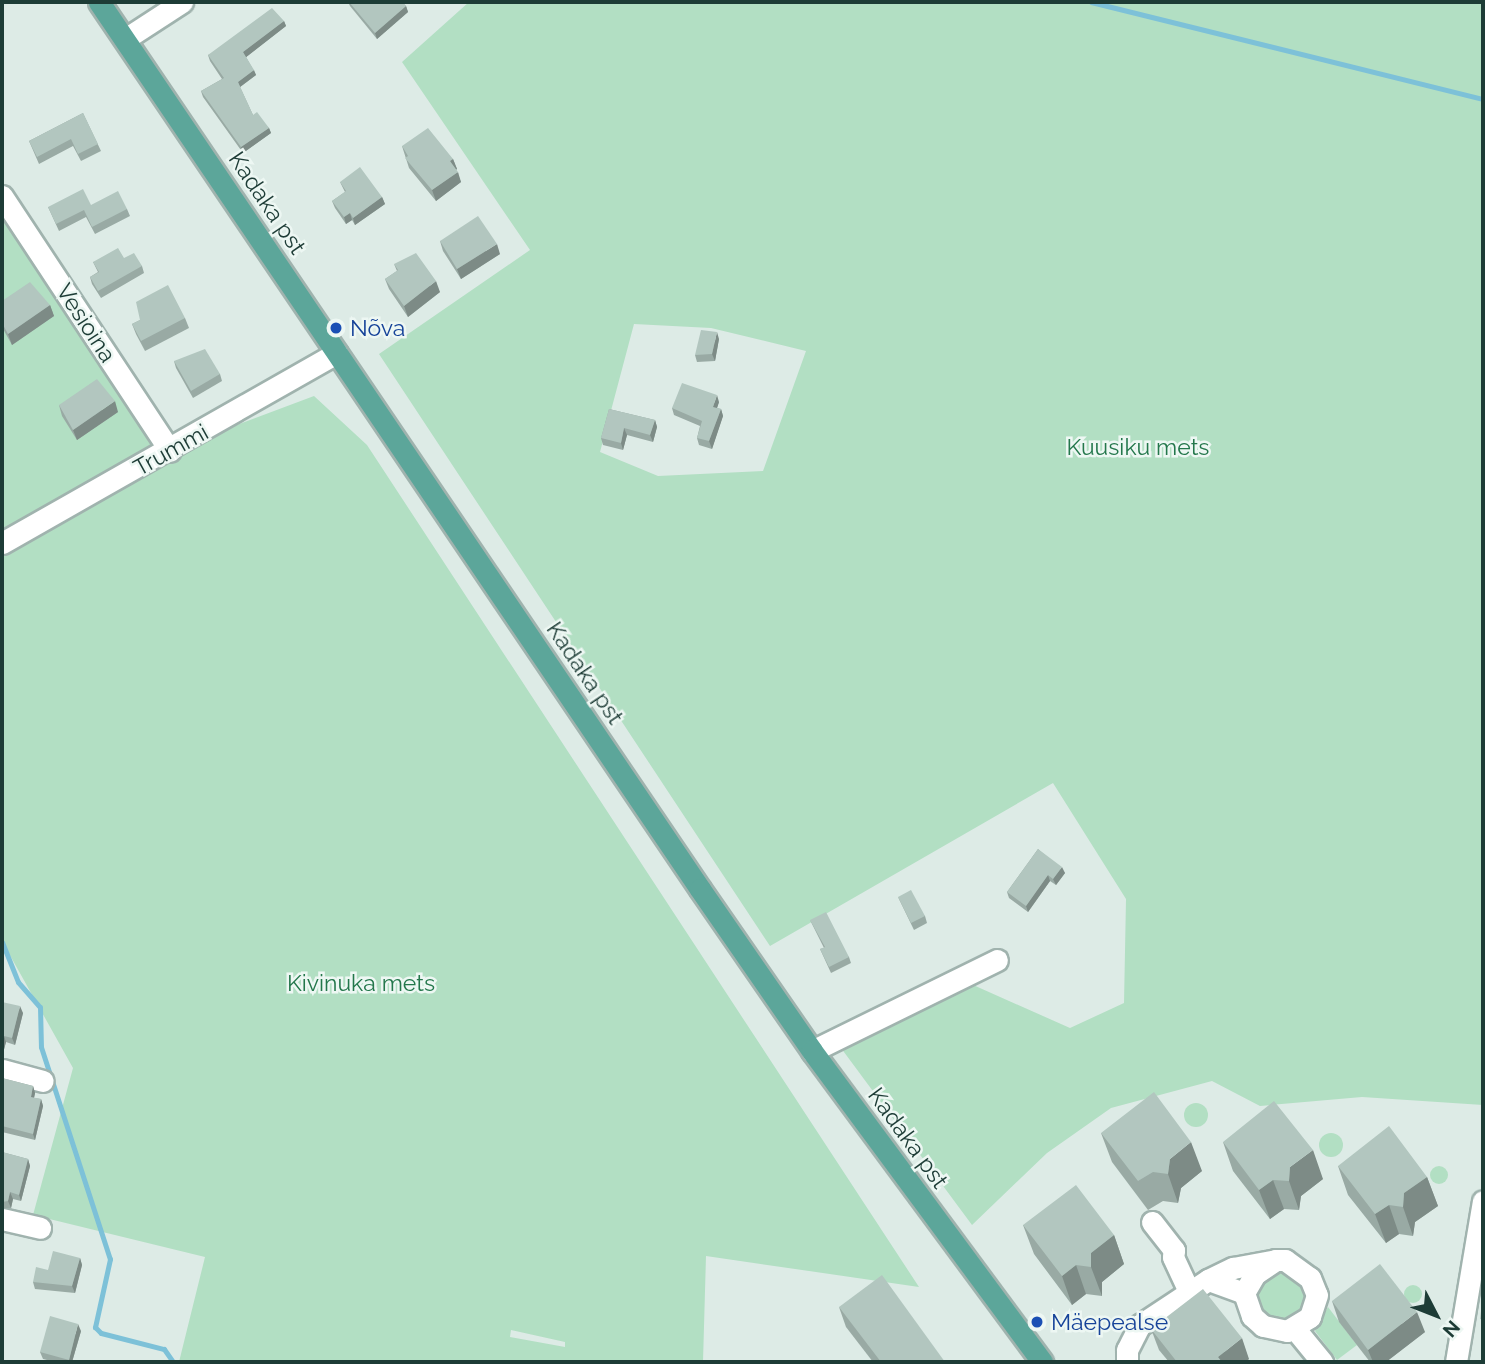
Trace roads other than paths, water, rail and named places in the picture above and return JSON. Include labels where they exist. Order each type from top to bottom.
[{"type":"main road","name":"Kadaka pst","points":[[99,2],[812,1051],[1042,1362]]},
{"type":"street","points":[[125,39],[182,2]]},
{"type":"street","name":"Vesioina","points":[[2,196],[170,451]]},
{"type":"street","name":"Trummi","points":[[2,542],[170,451],[337,353]]},
{"type":"street","points":[[812,1051],[997,960]]},
{"type":"street","points":[[2,1070],[43,1080]]},
{"type":"street","points":[[1456,1362],[1483,1202]]},
{"type":"street","points":[[2,1219],[40,1228]]},
{"type":"street","points":[[1152,1222],[1174,1250],[1173,1258],[1198,1284],[1244,1293]]},
{"type":"street","points":[[1127,1362],[1127,1350],[1140,1325],[1198,1284],[1233,1268],[1276,1260],[1303,1270],[1317,1295],[1310,1317],[1295,1329],[1275,1331],[1263,1326],[1252,1316],[1244,1293],[1255,1274],[1276,1260]]},
{"type":"street","points":[[1295,1329],[1321,1362]]},
{"type":"waterway","points":[[1091,2],[1483,99]]},
{"type":"waterway","points":[[2,942],[18,982],[40,1007],[41,1047],[110,1259],[95,1327],[101,1333],[164,1349],[173,1362]]},
{"type":"place","name":"Nõva","points":[[336,328]]},
{"type":"place","name":"Mäepealse","points":[[1037,1322]]},
{"type":"park label","name":"Kuusiku mets","points":[[1138,447]]},
{"type":"park label","name":"Kivinuka mets","points":[[361,983]]}]
